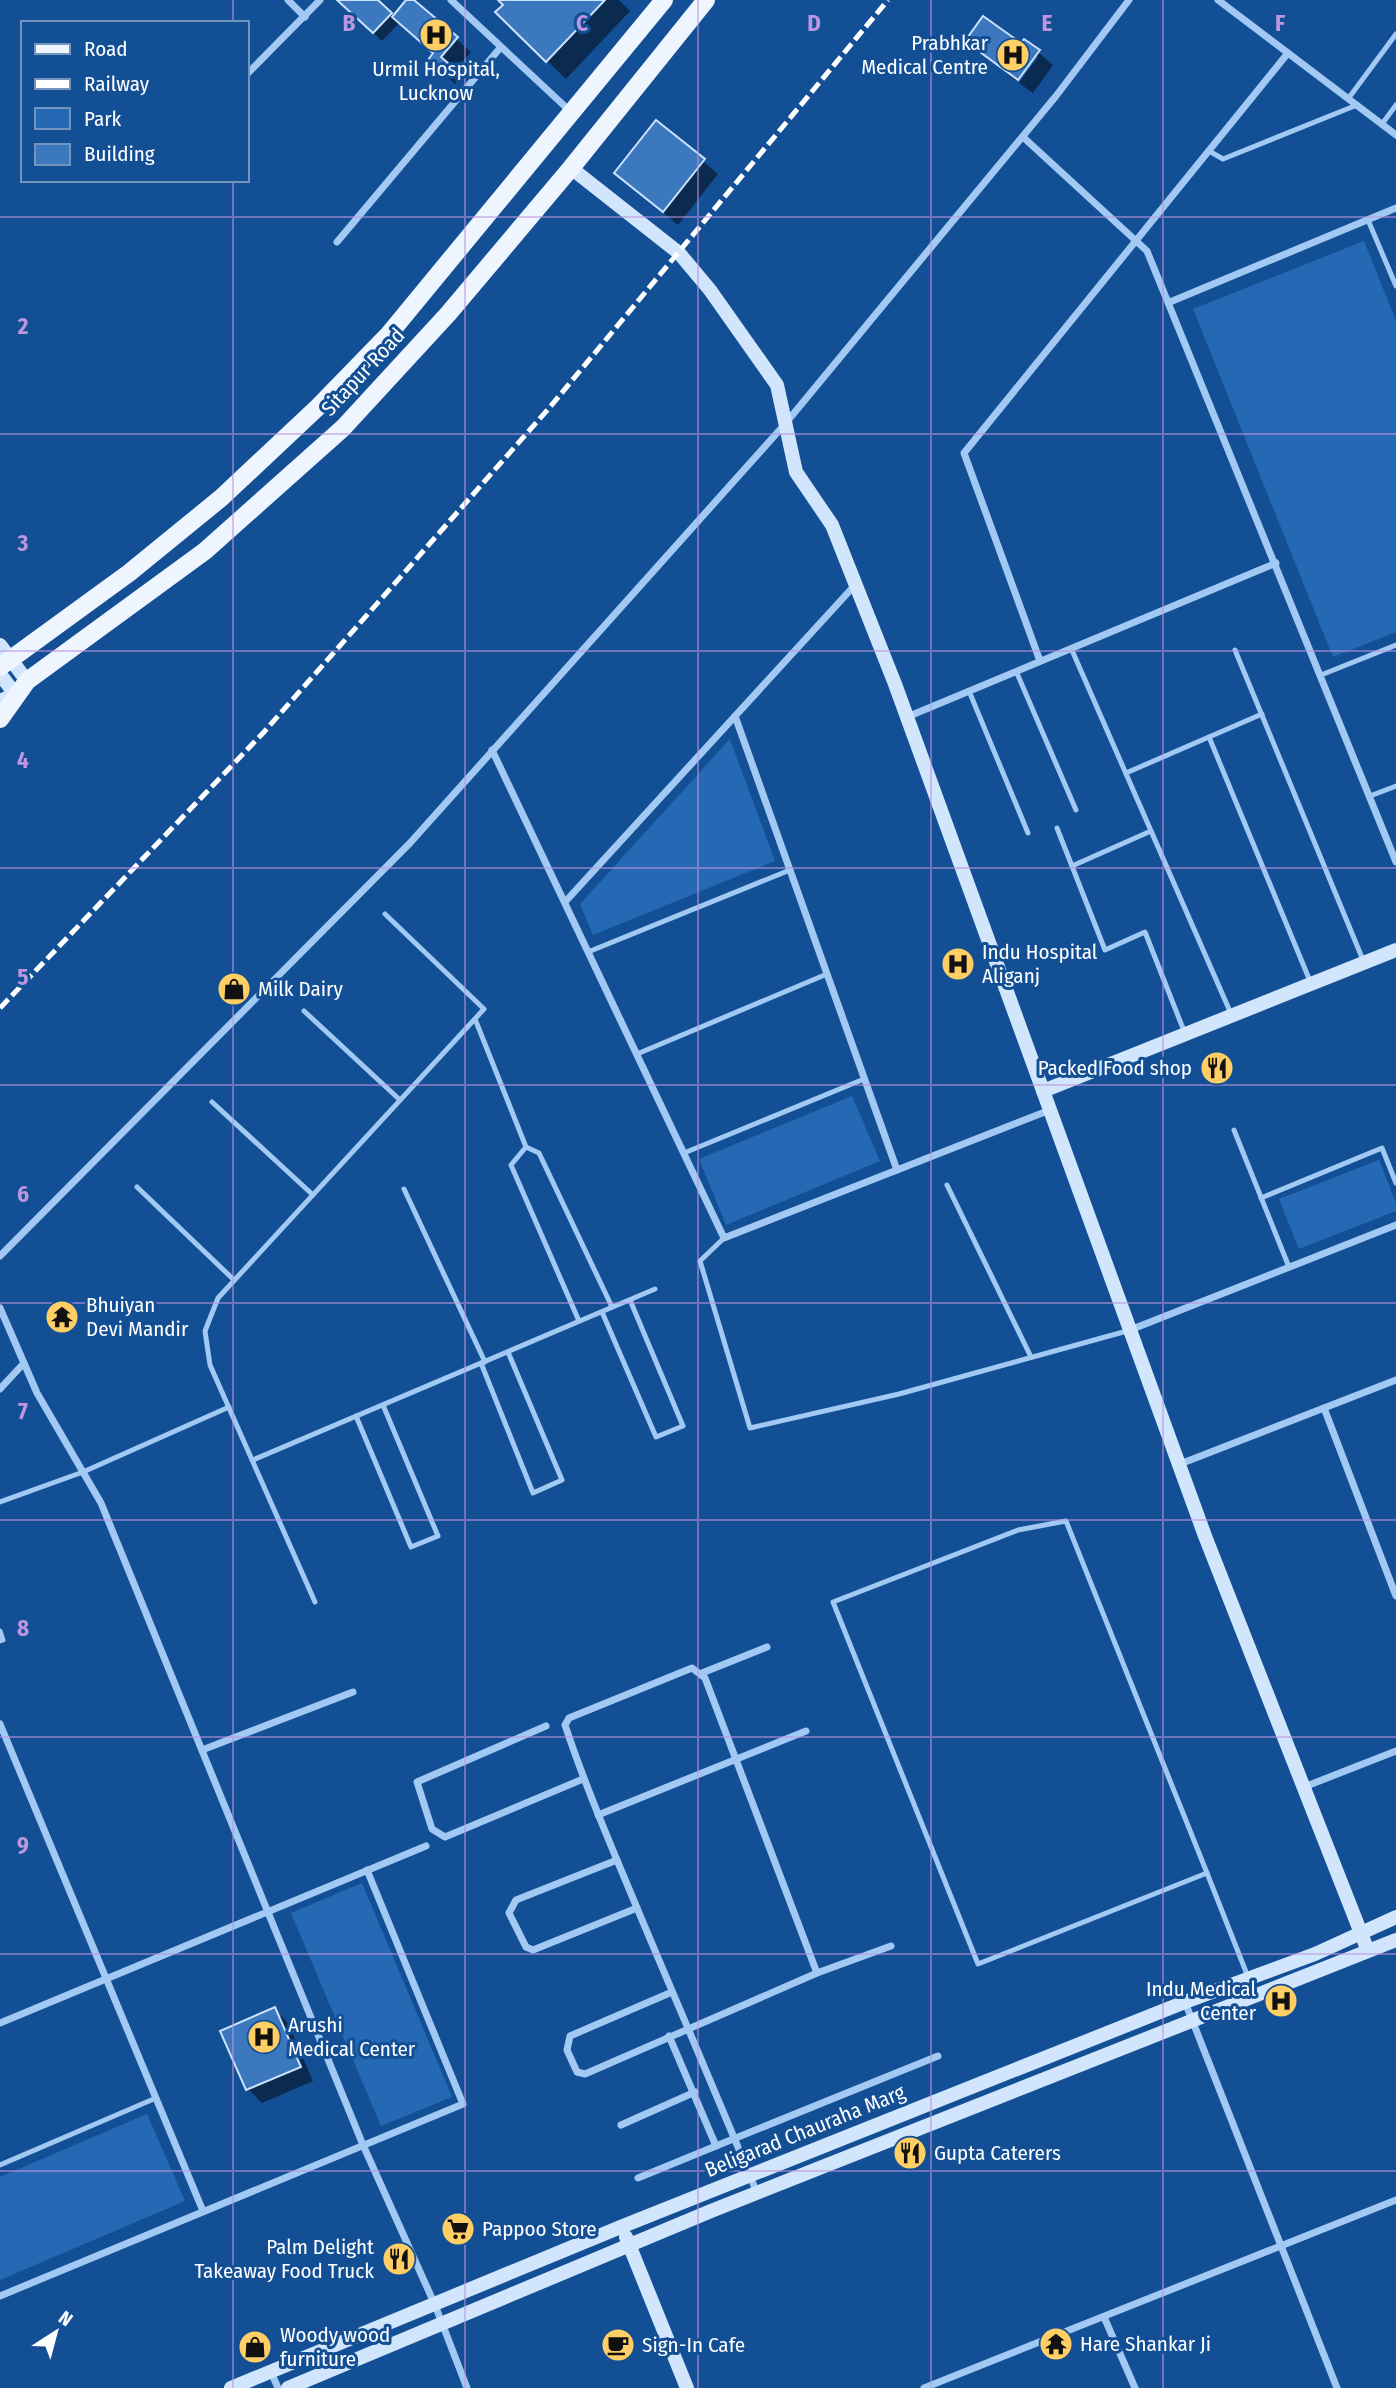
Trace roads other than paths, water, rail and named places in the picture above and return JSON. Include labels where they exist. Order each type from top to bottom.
[{"type":"main road","name":"Sitapur Road","points":[[3,661],[129,573],[221,498],[318,407],[389,334],[664,0]]},
{"type":"main road","name":"Sitapur Road","points":[[0,719],[14,692],[205,551],[247,517],[343,428],[448,314],[571,169],[706,0]]},
{"type":"street","points":[[288,0],[305,17]]},
{"type":"street","points":[[248,73],[320,0]]},
{"type":"street","points":[[451,0],[572,113]]},
{"type":"street","points":[[0,1256],[410,843],[785,424],[1023,137],[1129,0]]},
{"type":"street","points":[[1218,0],[1396,135]]},
{"type":"street","points":[[337,242],[500,48]]},
{"type":"street","points":[[1040,661],[964,453],[1288,54]]},
{"type":"street","points":[[1023,137],[1147,251],[1396,862]]},
{"type":"street","points":[[571,169],[679,253],[710,290],[777,385],[796,472],[832,525],[907,717],[1179,1465],[1368,1951]]},
{"type":"street","points":[[1170,302],[1396,208]]},
{"type":"street","points":[[907,717],[1276,563]]},
{"type":"street","points":[[565,902],[855,584]]},
{"type":"street","points":[[3,661],[14,692]]},
{"type":"street","points":[[735,716],[897,1170]]},
{"type":"street","points":[[492,750],[724,1237],[1050,1110]]},
{"type":"street","points":[[1043,1090],[1396,950]]},
{"type":"street","points":[[1130,1330],[1396,1225]]},
{"type":"street","points":[[0,1308],[37,1393],[102,1503],[363,2145],[435,2305],[467,2388]]},
{"type":"street","points":[[0,1389],[24,1363]]},
{"type":"street","points":[[1179,1465],[1396,1380]]},
{"type":"street","points":[[1324,1408],[1396,1596]]},
{"type":"street","points":[[702,1673],[767,1647]]},
{"type":"street","points":[[757,2193],[583,1779],[565,1725],[569,1718],[683,1670],[692,1668],[702,1673],[817,1973]]},
{"type":"street","points":[[202,1750],[353,1692]]},
{"type":"street","points":[[0,1724],[203,2211]]},
{"type":"street","points":[[546,1726],[417,1782],[432,1829],[438,1836],[445,1837],[583,1779]]},
{"type":"street","points":[[598,1815],[806,1731]]},
{"type":"street","points":[[1304,1787],[1396,1751]]},
{"type":"street","points":[[0,2022],[426,1846]]},
{"type":"street","points":[[617,1860],[516,1900],[509,1913],[526,1947],[533,1950],[637,1908]]},
{"type":"street","points":[[0,2296],[463,2104],[367,1870]]},
{"type":"street","name":"Beligarad Chauraha Marg","points":[[231,2388],[623,2226],[1185,2002],[1315,1954],[1396,1917]]},
{"type":"street","points":[[288,2388],[443,2326],[757,2193],[1396,1940]]},
{"type":"street","points":[[672,1992],[574,2033],[567,2042],[567,2050],[578,2072],[585,2074],[817,1973],[891,1946]]},
{"type":"street","points":[[1185,2002],[1337,2388]]},
{"type":"street","points":[[670,2036],[716,2146]]},
{"type":"street","points":[[638,2178],[938,2056]]},
{"type":"street","points":[[621,2125],[695,2092]]},
{"type":"street","points":[[924,2388],[1396,2200]]},
{"type":"street","points":[[623,2226],[687,2388]]},
{"type":"street","points":[[1104,2317],[1135,2388]]},
{"type":"street","points":[[271,2371],[278,2388]]},
{"type":"lane","points":[[1348,99],[1396,34]]},
{"type":"lane","points":[[1209,151],[1223,159],[1357,105]]},
{"type":"lane","points":[[1382,124],[1396,105]]},
{"type":"lane","points":[[1368,220],[1396,286]]},
{"type":"lane","points":[[1321,675],[1396,645]]},
{"type":"lane","points":[[1071,648],[1232,1016]]},
{"type":"lane","points":[[1235,650],[1364,963]]},
{"type":"lane","points":[[1016,671],[1076,810]]},
{"type":"lane","points":[[969,691],[1028,833]]},
{"type":"lane","points":[[1126,772],[1262,714]]},
{"type":"lane","points":[[1209,737],[1312,984]]},
{"type":"lane","points":[[1370,796],[1396,786]]},
{"type":"lane","points":[[1057,828],[1105,950],[1145,932],[1185,1034]]},
{"type":"lane","points":[[1072,866],[1151,831]]},
{"type":"lane","points":[[588,952],[790,870]]},
{"type":"lane","points":[[315,1602],[210,1365],[205,1331],[218,1298],[484,1009],[385,914]]},
{"type":"lane","points":[[637,1054],[827,974]]},
{"type":"lane","points":[[304,1011],[400,1100]]},
{"type":"lane","points":[[475,1020],[526,1147],[539,1153],[612,1307]]},
{"type":"lane","points":[[684,1153],[864,1079]]},
{"type":"lane","points":[[212,1102],[313,1195]]},
{"type":"lane","points":[[1234,1130],[1289,1267]]},
{"type":"lane","points":[[526,1147],[511,1165],[579,1321]]},
{"type":"lane","points":[[1261,1198],[1382,1148],[1396,1183]]},
{"type":"lane","points":[[947,1185],[1031,1357]]},
{"type":"lane","points":[[137,1187],[234,1280]]},
{"type":"lane","points":[[404,1189],[483,1362],[533,1493],[562,1480],[508,1352]]},
{"type":"lane","points":[[724,1237],[700,1261],[750,1427],[899,1394],[1130,1330]]},
{"type":"lane","points":[[253,1460],[656,1289]]},
{"type":"lane","points":[[602,1312],[656,1437],[683,1426],[629,1300]]},
{"type":"lane","points":[[356,1416],[411,1547],[438,1536],[383,1405]]},
{"type":"lane","points":[[0,1502],[83,1472],[229,1407]]},
{"type":"lane","points":[[1207,1873],[978,1964],[833,1602],[1018,1530],[1066,1521],[1207,1873],[1249,1979]]},
{"type":"lane","points":[[0,1631],[3,1640],[0,1641]]},
{"type":"lane","points":[[0,2165],[156,2098]]},
{"type":"railway","points":[[0,1008],[264,732],[550,407],[888,0]]},
{"type":"place","name":"Urmil Hospital, Lucknow","points":[[436,35]]},
{"type":"place","name":"Prabhkar Medical Centre","points":[[1013,55]]},
{"type":"place","name":"Indu Hospital Aliganj","points":[[958,964]]},
{"type":"place","name":"Milk Dairy","points":[[234,989]]},
{"type":"place","name":"Packed Food shop","points":[[1217,1068]]},
{"type":"place","name":"Bhuiyan Devi Mandir","points":[[62,1317]]},
{"type":"place","name":"Indu Medical Center","points":[[1281,2001]]},
{"type":"place","name":"Arushi Medical Center","points":[[264,2037]]},
{"type":"place","name":"Gupta Caterers","points":[[910,2153]]},
{"type":"place","name":"Pappoo Store","points":[[458,2229]]},
{"type":"place","name":"Palm Delight Takeaway Food Truck","points":[[399,2259]]},
{"type":"place","name":"Hare Shankar Ji","points":[[1056,2344]]},
{"type":"place","name":"Sign-In Cafe","points":[[618,2345]]},
{"type":"place","name":"Woody wood furniture","points":[[255,2347]]}]
